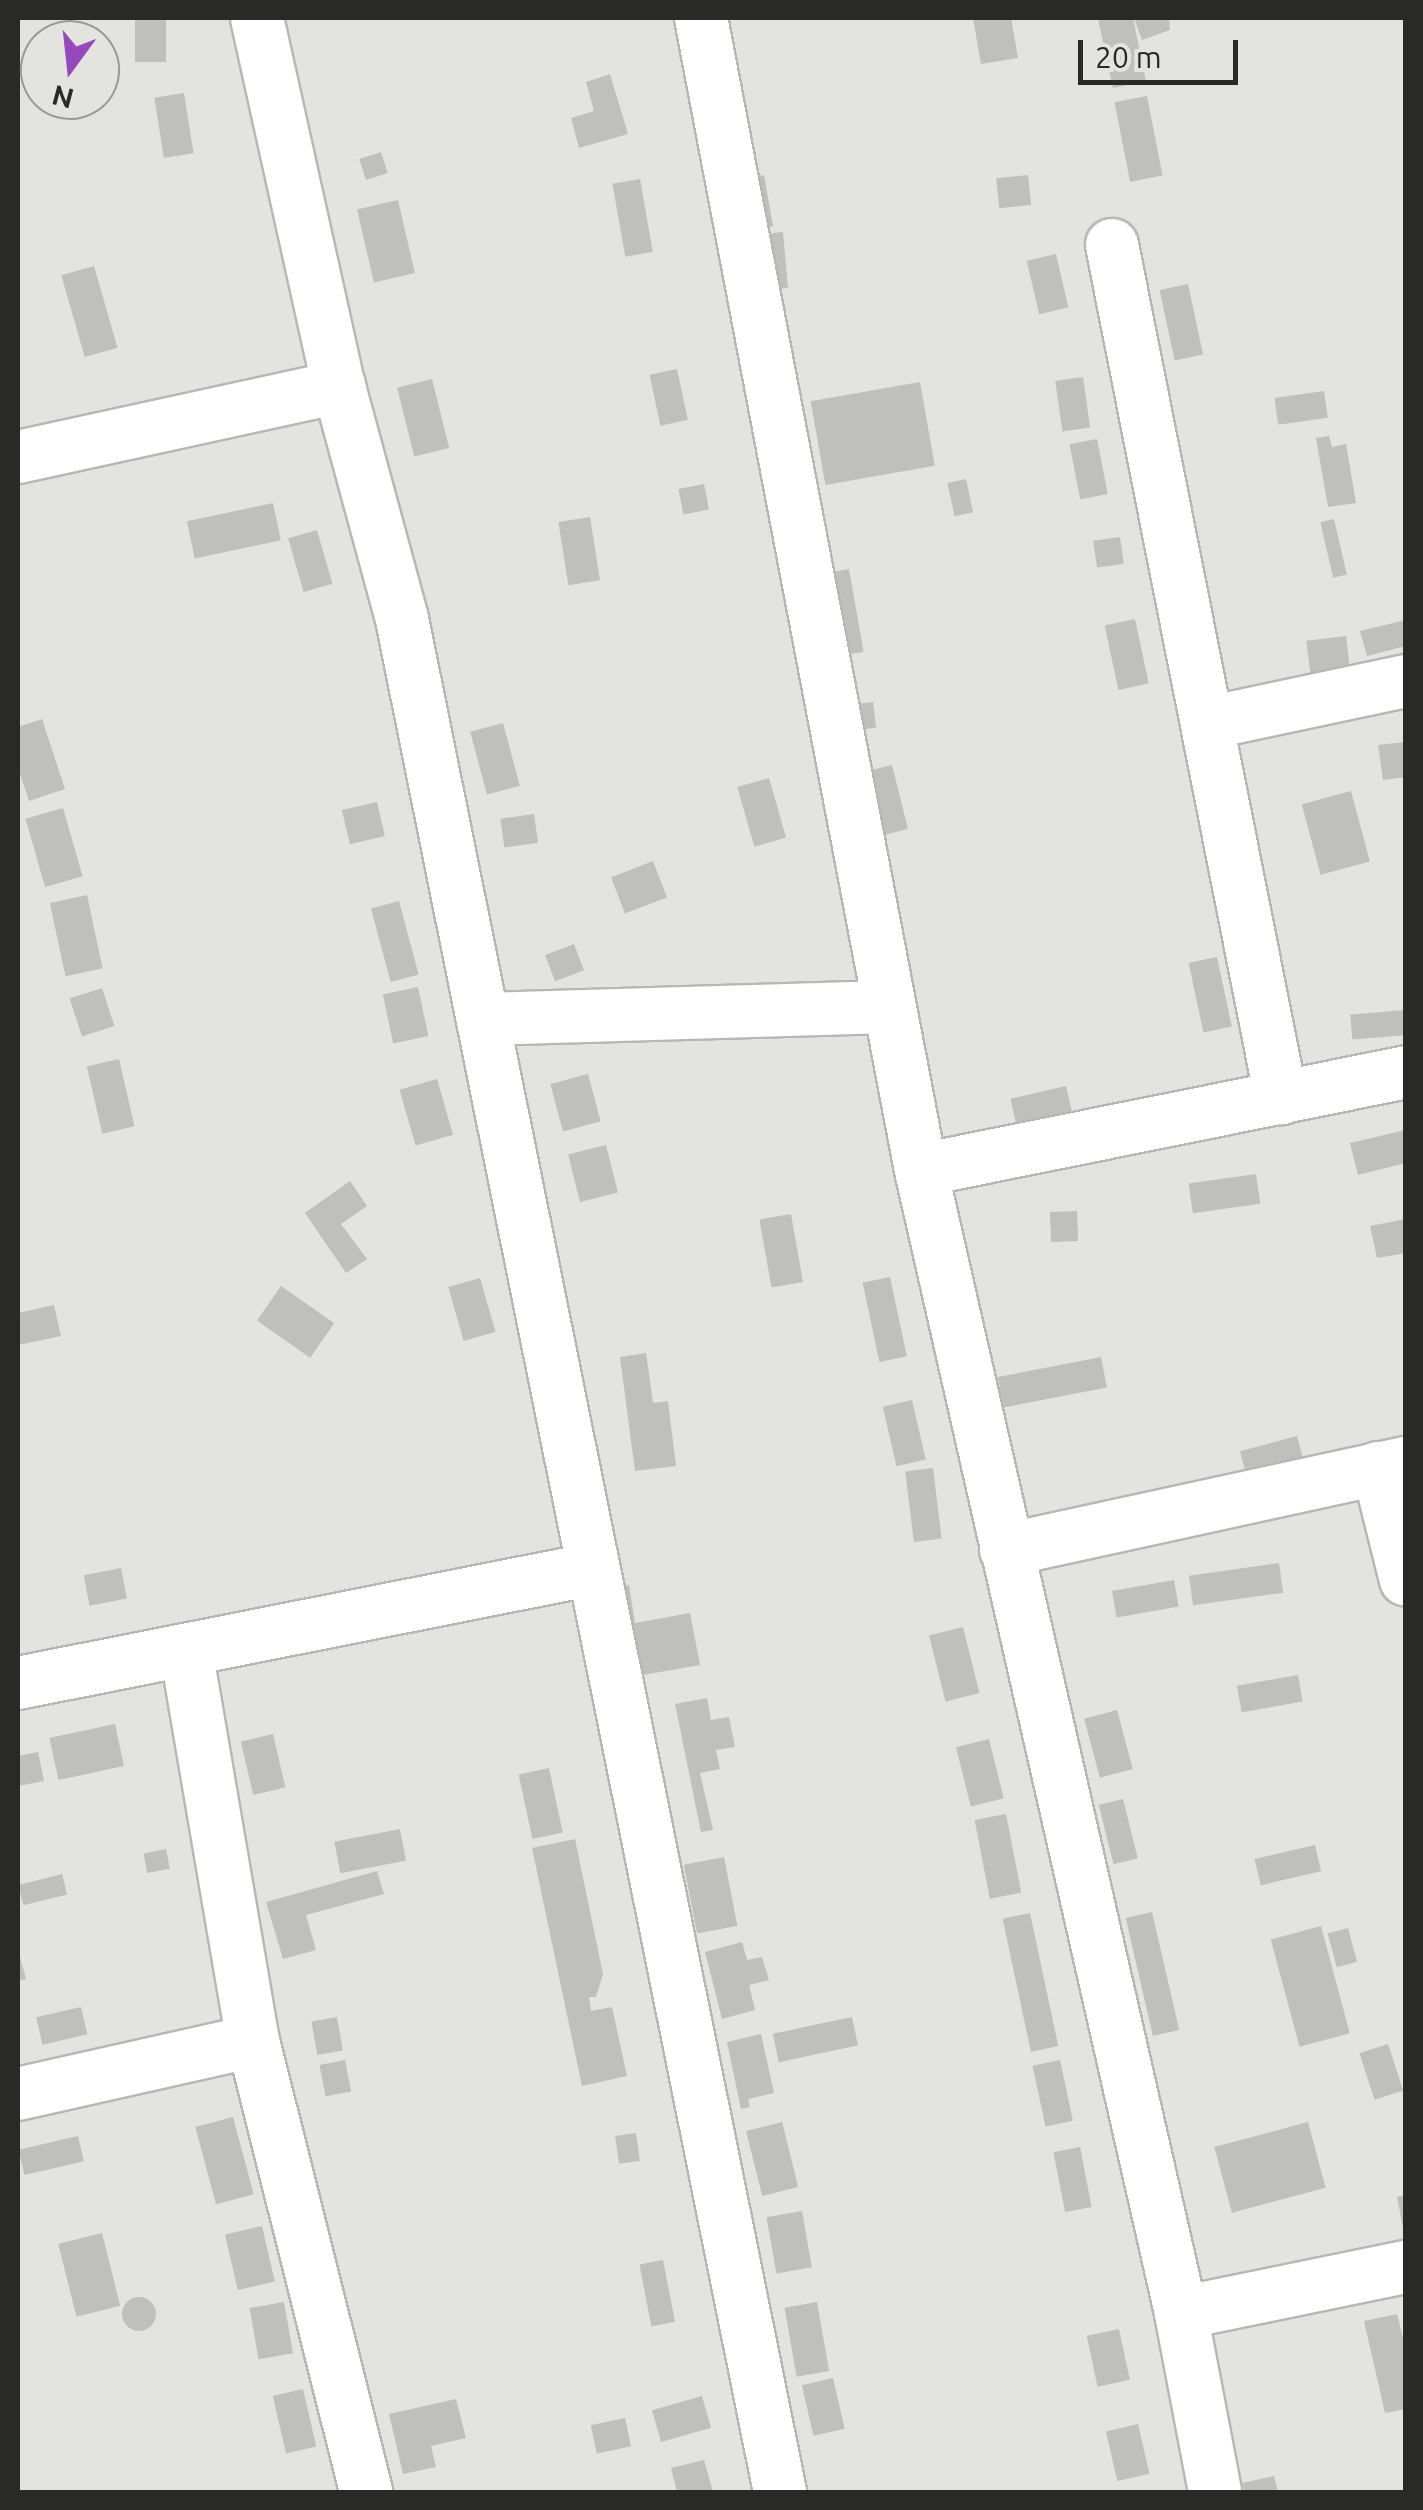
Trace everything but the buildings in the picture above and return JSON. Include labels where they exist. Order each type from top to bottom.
[{"type":"street","points":[[257,18],[339,387],[402,619],[486,1019],[780,2492]]},
{"type":"street","points":[[702,18],[921,1170],[1181,2313],[1214,2492]]},
{"type":"street","points":[[1112,244],[1281,1098]]},
{"type":"street","points":[[18,457],[339,387]]},
{"type":"street","points":[[1208,722],[1406,681]]},
{"type":"street","points":[[486,1019],[888,1006]]},
{"type":"street","points":[[921,1170],[1406,1072]]},
{"type":"street","points":[[1006,1550],[1392,1466],[1406,1580]]},
{"type":"street","points":[[18,1683],[593,1569]]},
{"type":"street","points":[[186,1650],[253,2041],[366,2492]]},
{"type":"street","points":[[18,2094],[253,2041]]},
{"type":"street","points":[[1181,2313],[1406,2267]]}]
